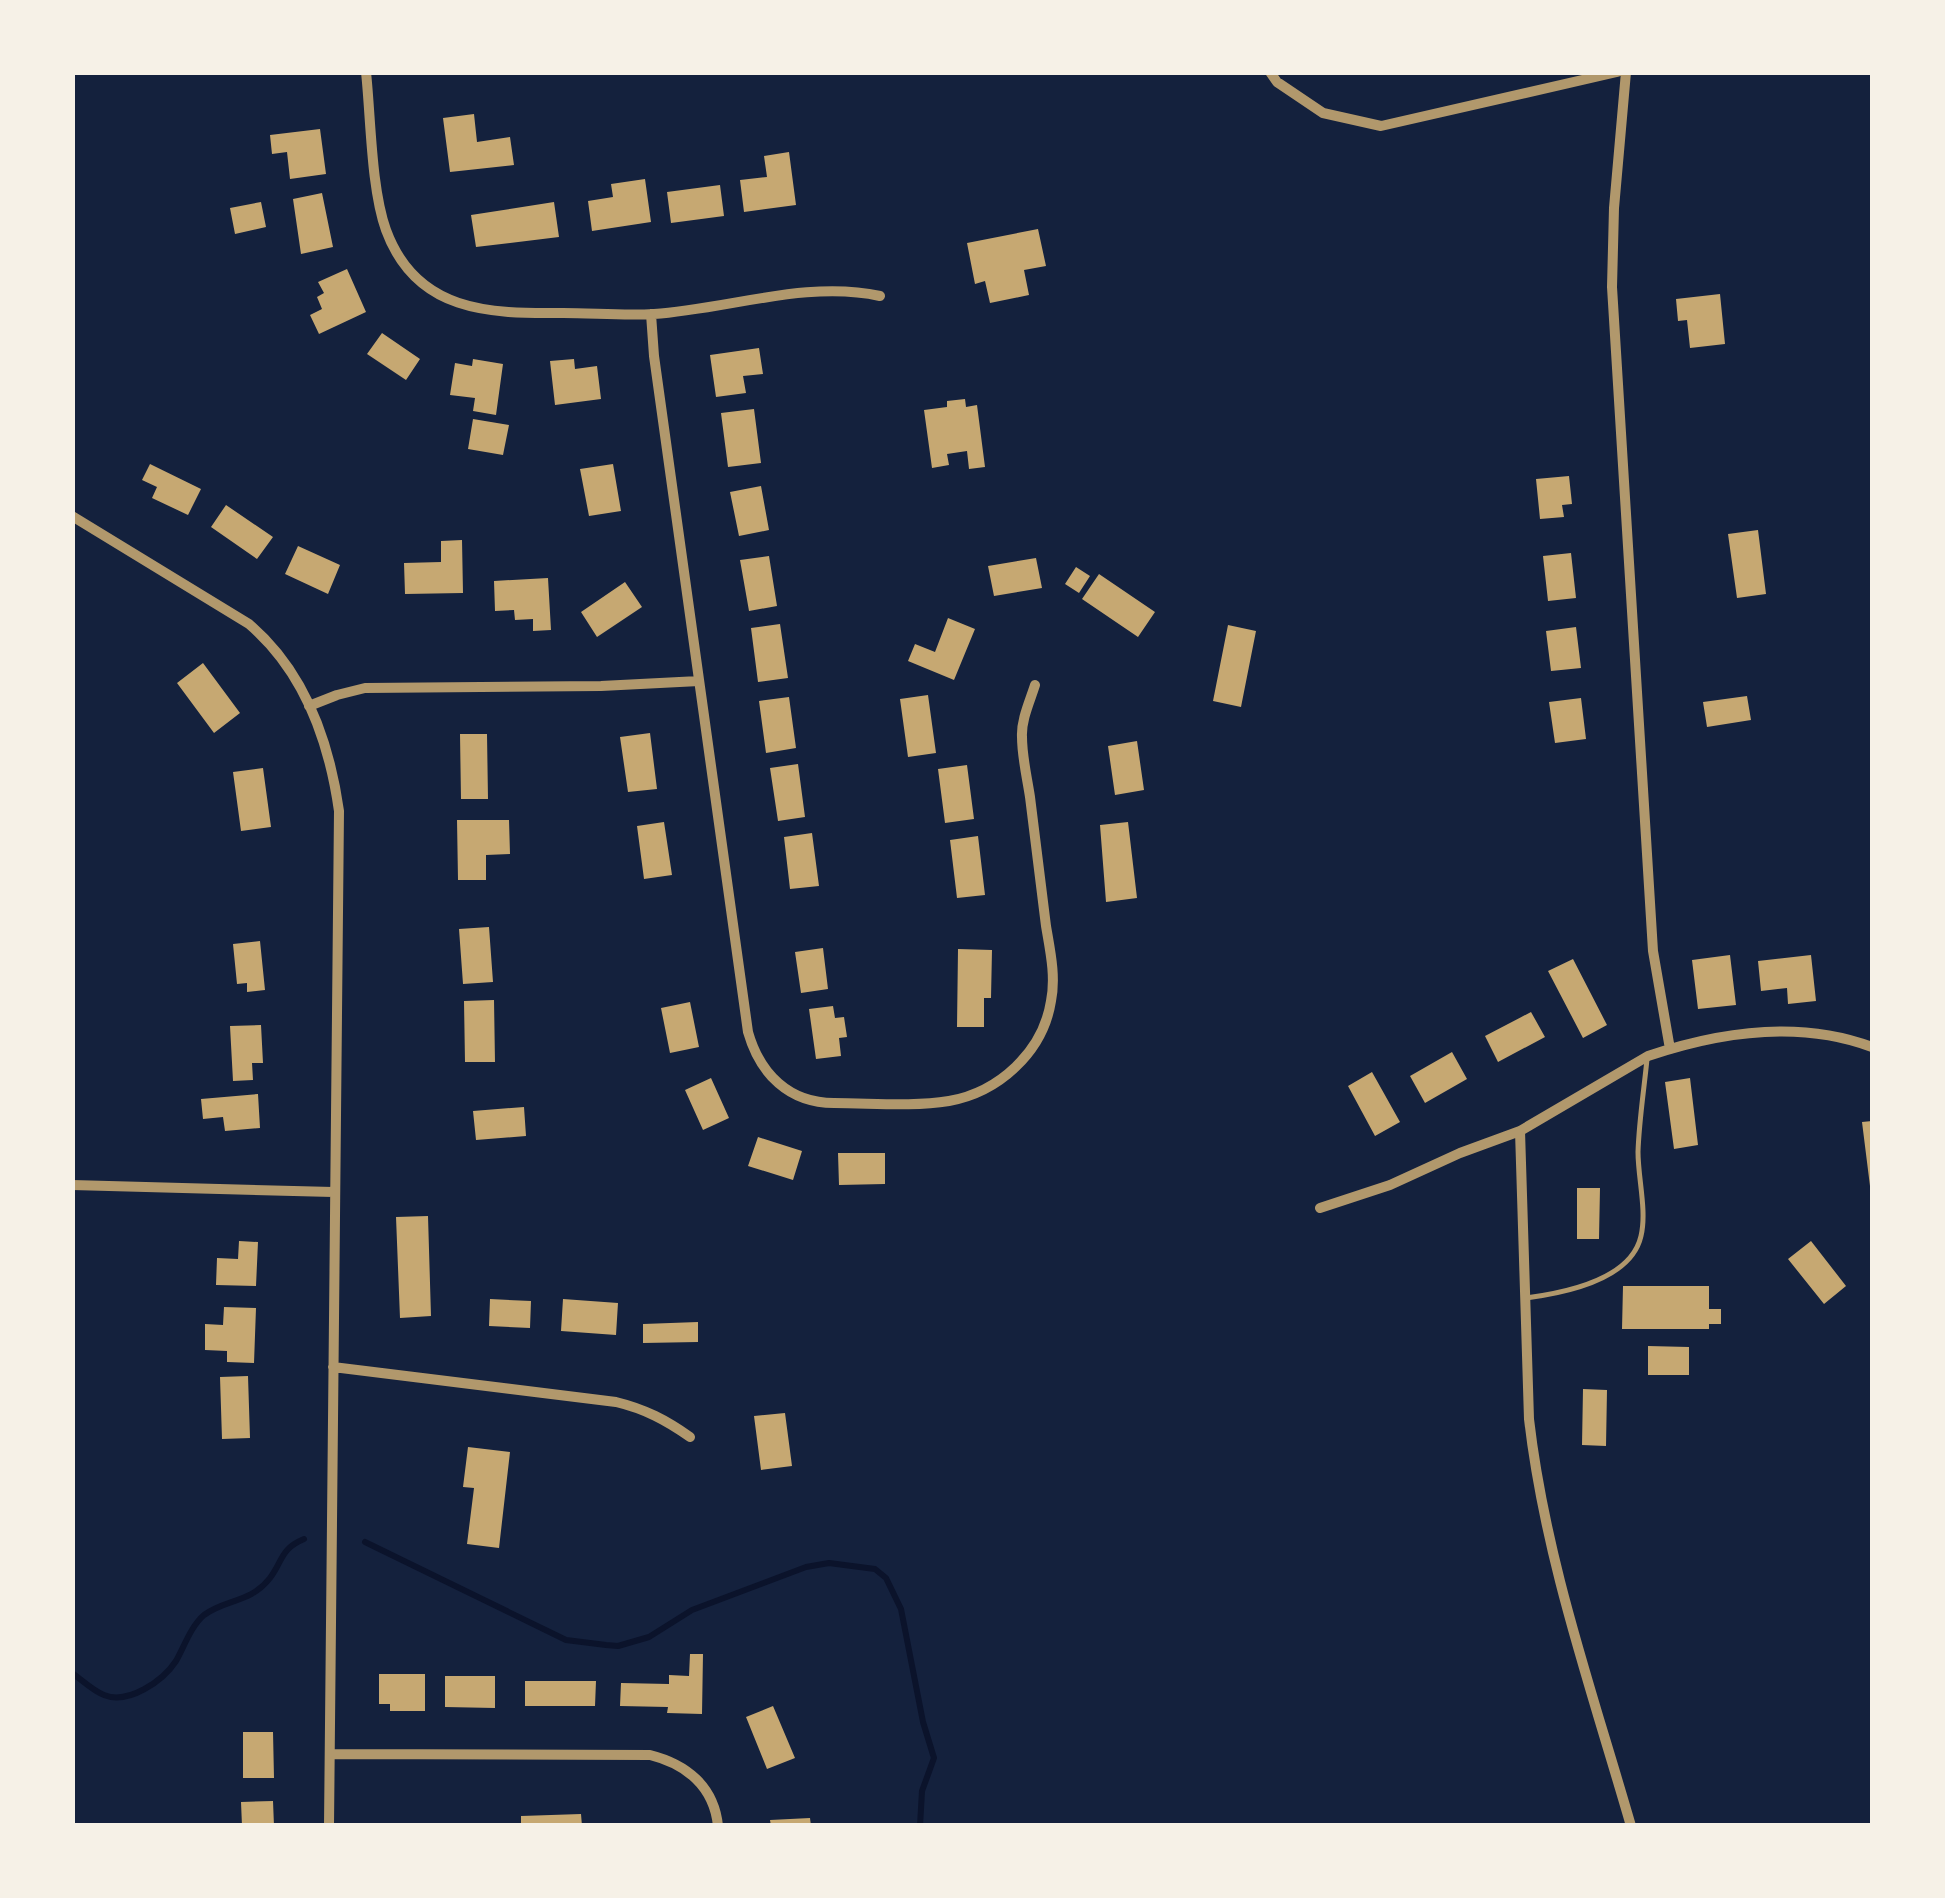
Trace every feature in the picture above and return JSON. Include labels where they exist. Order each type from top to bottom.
[{"type":"street","points":[[366,72],[386,232],[413,274],[455,303],[479,311],[652,314],[836,290],[880,296]]},
{"type":"street","points":[[1270,72],[1277,82],[1323,114],[1381,126],[1617,72]]},
{"type":"street","points":[[1626,72],[1614,208],[1615,350],[1654,951],[1670,1049]]},
{"type":"street","points":[[652,314],[654,356],[748,1032],[754,1052],[778,1085],[796,1096],[826,1103],[952,1100],[1000,1080],[1036,1044],[1046,1022],[1053,974],[1021,733],[1034,685]]},
{"type":"street","points":[[72,516],[248,624],[288,664],[309,706],[334,775],[339,811],[329,1826]]},
{"type":"street","points":[[309,706],[337,694],[366,688],[699,681]]},
{"type":"street","points":[[1320,1208],[1390,1185],[1520,1132],[1648,1056],[1670,1049],[1721,1038],[1804,1031],[1872,1047]]},
{"type":"street","points":[[1520,1132],[1529,1418],[1540,1493],[1554,1559],[1631,1826]]},
{"type":"street","points":[[72,1185],[333,1192]]},
{"type":"street","points":[[333,1367],[616,1402],[667,1420],[690,1437]]},
{"type":"street","points":[[330,1754],[650,1755],[686,1769],[701,1782],[711,1799],[718,1826]]},
{"type":"lane","points":[[1526,1298],[1568,1293],[1604,1277],[1634,1256],[1642,1234],[1638,1151],[1648,1056]]},
{"type":"building","points":[[474,114],[477,142],[510,137],[514,165],[450,172],[443,118]]},
{"type":"building","points":[[320,129],[326,174],[290,179],[287,152],[272,154],[270,135]]},
{"type":"building","points":[[789,152],[796,205],[744,212],[740,180],[767,177],[764,156]]},
{"type":"building","points":[[645,179],[651,222],[592,231],[588,201],[613,197],[611,184]]},
{"type":"building","points":[[720,185],[724,216],[671,223],[667,192]]},
{"type":"building","points":[[322,193],[333,247],[301,254],[293,199]]},
{"type":"building","points":[[261,202],[266,227],[235,234],[230,208]]},
{"type":"building","points":[[554,202],[559,237],[476,247],[471,215]]},
{"type":"building","points":[[1038,229],[1046,266],[1024,270],[1029,295],[990,303],[985,281],[975,284],[967,243]]},
{"type":"building","points":[[347,269],[366,312],[319,334],[310,315],[322,309],[317,297],[324,293],[318,282]]},
{"type":"building","points":[[1720,294],[1725,344],[1690,348],[1687,320],[1678,321],[1676,299]]},
{"type":"building","points":[[382,333],[420,359],[406,380],[367,354]]},
{"type":"building","points":[[759,348],[763,374],[743,376],[746,393],[716,397],[710,355]]},
{"type":"building","points":[[473,359],[503,364],[496,415],[473,411],[475,398],[450,395],[455,363],[472,366]]},
{"type":"building","points":[[574,359],[575,369],[597,366],[601,399],[555,405],[550,361]]},
{"type":"building","points":[[965,399],[966,407],[977,405],[985,467],[969,469],[967,451],[947,454],[949,465],[932,468],[924,410],[947,407],[947,401]]},
{"type":"building","points":[[754,409],[761,463],[728,467],[721,413]]},
{"type":"building","points":[[473,419],[509,425],[503,455],[468,449]]},
{"type":"building","points":[[150,464],[201,489],[188,515],[152,498],[157,487],[142,480]]},
{"type":"building","points":[[613,464],[621,511],[589,516],[580,469]]},
{"type":"building","points":[[1569,476],[1572,504],[1562,505],[1564,517],[1540,519],[1536,479]]},
{"type":"building","points":[[761,486],[769,530],[739,536],[730,492]]},
{"type":"building","points":[[226,505],[273,537],[257,559],[211,527]]},
{"type":"building","points":[[1758,530],[1766,594],[1737,598],[1728,534]]},
{"type":"building","points":[[462,540],[463,593],[405,594],[404,563],[441,562],[441,541]]},
{"type":"building","points":[[298,546],[340,565],[328,594],[285,574]]},
{"type":"building","points":[[1571,553],[1576,598],[1548,601],[1543,556]]},
{"type":"building","points":[[769,556],[777,606],[749,611],[740,560]]},
{"type":"building","points":[[1036,558],[1042,588],[994,596],[988,566]]},
{"type":"building","points":[[1076,567],[1090,576],[1079,593],[1065,584]]},
{"type":"building","points":[[1099,574],[1155,612],[1138,637],[1082,599]]},
{"type":"building","points":[[548,578],[551,630],[533,631],[533,619],[515,620],[514,610],[495,611],[494,581]]},
{"type":"building","points":[[625,582],[642,607],[597,637],[581,612]]},
{"type":"building","points":[[948,618],[975,629],[954,680],[908,661],[915,644],[935,652]]},
{"type":"building","points":[[780,624],[788,678],[758,682],[751,628]]},
{"type":"building","points":[[1228,625],[1256,631],[1241,707],[1213,701]]},
{"type":"building","points":[[1576,627],[1581,668],[1551,671],[1546,631]]},
{"type":"building","points":[[203,663],[240,713],[214,733],[177,683]]},
{"type":"building","points":[[928,695],[936,753],[908,757],[900,699]]},
{"type":"building","points":[[1747,696],[1751,720],[1707,727],[1703,702]]},
{"type":"building","points":[[789,697],[796,748],[766,753],[759,701]]},
{"type":"building","points":[[1581,698],[1586,739],[1555,743],[1549,702]]},
{"type":"building","points":[[650,733],[657,789],[628,792],[620,737]]},
{"type":"building","points":[[460,734],[487,734],[488,799],[461,799]]},
{"type":"building","points":[[1137,741],[1144,790],[1115,795],[1108,746]]},
{"type":"building","points":[[798,764],[805,817],[778,821],[770,768]]},
{"type":"building","points":[[967,765],[974,819],[945,823],[938,769]]},
{"type":"building","points":[[263,768],[271,827],[241,831],[233,772]]},
{"type":"building","points":[[457,820],[509,820],[510,854],[486,855],[486,880],[458,880]]},
{"type":"building","points":[[664,822],[672,875],[644,879],[637,826]]},
{"type":"building","points":[[1128,822],[1137,898],[1106,902],[1100,825]]},
{"type":"building","points":[[812,833],[819,886],[790,889],[784,837]]},
{"type":"building","points":[[978,836],[985,895],[957,898],[950,840]]},
{"type":"building","points":[[489,927],[493,982],[463,984],[459,929]]},
{"type":"building","points":[[260,941],[265,990],[247,992],[247,983],[237,984],[233,944]]},
{"type":"building","points":[[823,948],[828,989],[801,993],[795,952]]},
{"type":"building","points":[[958,949],[992,950],[991,998],[984,998],[984,1027],[957,1027]]},
{"type":"building","points":[[1730,955],[1736,1005],[1698,1009],[1692,960]]},
{"type":"building","points":[[1811,955],[1816,1001],[1788,1004],[1787,988],[1761,991],[1758,961]]},
{"type":"building","points":[[1573,959],[1607,1025],[1583,1038],[1548,971]]},
{"type":"building","points":[[494,1000],[495,1062],[465,1062],[464,1001]]},
{"type":"building","points":[[690,1002],[699,1047],[670,1053],[661,1008]]},
{"type":"building","points":[[833,1006],[835,1018],[844,1017],[847,1037],[839,1038],[841,1056],[816,1059],[809,1009]]},
{"type":"building","points":[[1531,1012],[1545,1037],[1498,1062],[1485,1036]]},
{"type":"building","points":[[261,1025],[263,1063],[252,1063],[253,1080],[233,1081],[230,1026]]},
{"type":"building","points":[[1452,1052],[1467,1079],[1425,1103],[1410,1076]]},
{"type":"building","points":[[1372,1072],[1400,1122],[1375,1136],[1348,1086]]},
{"type":"building","points":[[711,1078],[729,1118],[703,1130],[685,1090]]},
{"type":"building","points":[[1690,1078],[1698,1145],[1674,1149],[1665,1082]]},
{"type":"building","points":[[258,1094],[260,1128],[225,1131],[223,1117],[203,1119],[201,1099]]},
{"type":"building","points":[[524,1107],[526,1136],[476,1140],[473,1111]]},
{"type":"building","points":[[1872,1121],[1872,1185],[1870,1186],[1862,1122]]},
{"type":"building","points":[[758,1137],[802,1151],[793,1180],[748,1166]]},
{"type":"building","points":[[838,1153],[885,1153],[885,1184],[839,1185]]},
{"type":"building","points":[[1577,1188],[1600,1188],[1599,1239],[1577,1239]]},
{"type":"building","points":[[428,1216],[431,1316],[400,1318],[396,1217]]},
{"type":"building","points":[[239,1241],[258,1242],[256,1286],[216,1285],[217,1258],[238,1259]]},
{"type":"building","points":[[1811,1241],[1846,1286],[1824,1304],[1788,1259]]},
{"type":"building","points":[[1623,1286],[1709,1286],[1709,1309],[1721,1309],[1721,1324],[1709,1324],[1709,1329],[1622,1329]]},
{"type":"building","points":[[490,1299],[531,1301],[530,1328],[489,1326]]},
{"type":"building","points":[[563,1299],[618,1303],[616,1335],[561,1331]]},
{"type":"building","points":[[224,1307],[256,1308],[254,1363],[227,1362],[227,1351],[205,1350],[205,1324],[223,1325]]},
{"type":"building","points":[[698,1322],[698,1342],[643,1343],[643,1324]]},
{"type":"building","points":[[1648,1346],[1689,1347],[1689,1375],[1648,1375]]},
{"type":"building","points":[[248,1376],[250,1438],[222,1439],[220,1377]]},
{"type":"building","points":[[1583,1389],[1607,1390],[1606,1446],[1582,1445]]},
{"type":"building","points":[[785,1413],[792,1466],[761,1470],[754,1416]]},
{"type":"building","points":[[468,1447],[510,1452],[499,1548],[467,1544],[474,1488],[463,1487]]},
{"type":"building","points":[[690,1654],[703,1654],[702,1714],[667,1713],[668,1707],[620,1706],[621,1683],[669,1684],[669,1675],[689,1676]]},
{"type":"building","points":[[379,1674],[425,1674],[425,1711],[390,1711],[390,1704],[379,1704]]},
{"type":"building","points":[[445,1676],[495,1676],[495,1708],[445,1707]]},
{"type":"building","points":[[525,1681],[596,1681],[595,1706],[525,1706]]},
{"type":"building","points":[[773,1706],[795,1758],[767,1769],[746,1717]]},
{"type":"building","points":[[243,1732],[273,1732],[274,1778],[243,1778]]},
{"type":"building","points":[[273,1801],[274,1826],[242,1826],[241,1802]]},
{"type":"building","points":[[581,1814],[582,1826],[521,1826],[521,1816]]},
{"type":"building","points":[[810,1818],[811,1826],[771,1826],[770,1820]]},
{"type":"waterway","points":[[72,1673],[104,1695],[124,1697],[144,1689],[170,1669],[204,1615],[263,1586],[286,1551],[304,1539]]},
{"type":"waterway","points":[[365,1542],[566,1640],[618,1646],[649,1637],[692,1610],[806,1567],[829,1563],[875,1569],[886,1578],[901,1609],[934,1758],[922,1791],[920,1826]]}]
